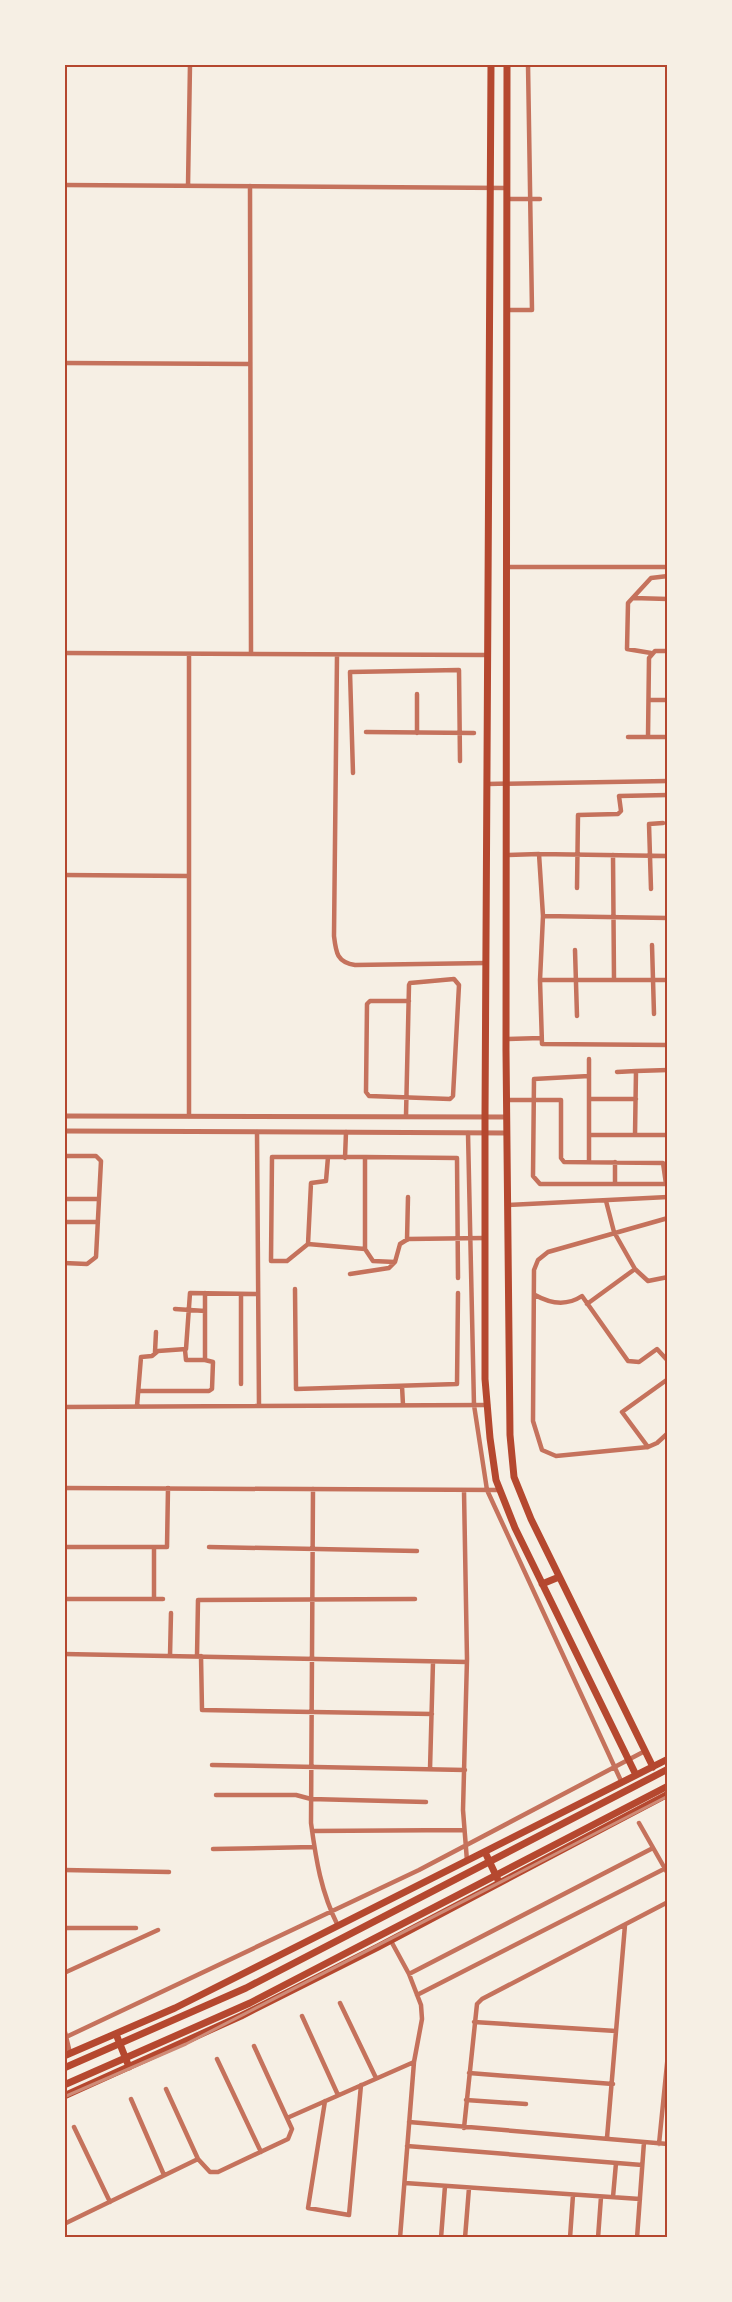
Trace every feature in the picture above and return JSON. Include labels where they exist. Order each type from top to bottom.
[{"type":"main road","points":[[491,64],[485,1117],[488,1405],[493,1459],[500,1490],[542,1584],[636,1775]]},
{"type":"main road","points":[[507,64],[507,1205],[508,1379],[514,1477],[559,1576],[653,1767]]},
{"type":"main road","points":[[542,1584],[559,1576]]},
{"type":"main road","points":[[68,2055],[175,2008],[668,1759]]},
{"type":"main road","points":[[64,2068],[246,1988],[668,1769]]},
{"type":"main road","points":[[64,2085],[250,2003],[668,1786]]},
{"type":"main road","points":[[64,2096],[241,2016],[391,1941],[668,1794]]},
{"type":"main road","points":[[485,1852],[499,1883]]},
{"type":"main road","points":[[116,2034],[129,2067]]},
{"type":"street","points":[[188,186],[190,64]]},
{"type":"street","points":[[507,310],[532,310],[528,64]]},
{"type":"street","points":[[64,185],[507,188]]},
{"type":"street","points":[[250,186],[251,654]]},
{"type":"street","points":[[507,199],[540,199]]},
{"type":"street","points":[[64,363],[250,363]]},
{"type":"street","points":[[507,567],[668,567]]},
{"type":"street","points":[[668,576],[651,578],[628,603],[627,649],[651,653],[668,651]]},
{"type":"street","points":[[633,598],[668,599]]},
{"type":"street","points":[[64,653],[487,655]]},
{"type":"street","points":[[648,737],[651,653]]},
{"type":"street","points":[[189,654],[189,1116]]},
{"type":"street","points":[[337,656],[334,936],[336,956],[344,964],[355,966],[486,963]]},
{"type":"street","points":[[353,773],[350,672],[459,670],[460,761]]},
{"type":"street","points":[[417,693],[417,733]]},
{"type":"street","points":[[649,700],[668,700]]},
{"type":"street","points":[[366,732],[474,733]]},
{"type":"street","points":[[628,737],[668,737]]},
{"type":"street","points":[[487,784],[668,782]]},
{"type":"street","points":[[577,888],[578,815],[618,814],[621,811],[619,796],[668,795]]},
{"type":"street","points":[[651,888],[649,824],[663,823]]},
{"type":"street","points":[[539,854],[543,916],[540,980],[542,1044],[546,1046],[668,1045]]},
{"type":"street","points":[[507,855],[668,856]]},
{"type":"street","points":[[613,855],[614,980]]},
{"type":"street","points":[[64,874],[189,876]]},
{"type":"street","points":[[543,916],[668,918]]},
{"type":"street","points":[[652,945],[654,1014]]},
{"type":"street","points":[[575,950],[577,1016]]},
{"type":"street","points":[[406,1116],[406,1097],[410,985],[413,981],[454,979],[459,985],[453,1096],[450,1099],[406,1097],[368,1094],[366,1006],[370,1001],[409,1001]]},
{"type":"street","points":[[540,980],[668,980]]},
{"type":"street","points":[[507,1039],[541,1038]]},
{"type":"street","points":[[589,1059],[589,1162]]},
{"type":"street","points":[[617,1072],[668,1070]]},
{"type":"street","points":[[635,1135],[636,1071]]},
{"type":"street","points":[[507,1100],[533,1099],[561,1100],[562,1161],[663,1163],[667,1184],[540,1184],[536,1181],[533,1176],[533,1099],[532,1082],[537,1077],[589,1076]]},
{"type":"street","points":[[590,1099],[636,1099]]},
{"type":"street","points":[[64,1116],[507,1117]]},
{"type":"street","points":[[64,1131],[507,1133]]},
{"type":"street","points":[[257,1132],[259,1406]]},
{"type":"street","points":[[345,1158],[346,1132]]},
{"type":"street","points":[[468,1132],[474,1405],[487,1490],[617,1767],[622,1783]]},
{"type":"street","points":[[590,1135],[668,1135]]},
{"type":"street","points":[[64,1156],[100,1158],[94,1261],[87,1264],[64,1263]]},
{"type":"street","points":[[365,1249],[308,1244],[287,1261],[271,1261],[272,1157],[457,1158],[458,1278]]},
{"type":"street","points":[[308,1244],[311,1183],[326,1181],[328,1157]]},
{"type":"street","points":[[365,1157],[365,1249],[373,1261],[394,1262]]},
{"type":"street","points":[[615,1162],[615,1184]]},
{"type":"street","points":[[407,1240],[408,1197]]},
{"type":"street","points":[[507,1205],[668,1197]]},
{"type":"street","points":[[64,1199],[99,1199]]},
{"type":"street","points":[[606,1201],[614,1232],[635,1269],[648,1281],[668,1277]]},
{"type":"street","points":[[668,1218],[548,1252],[538,1260],[534,1270],[533,1421],[542,1450],[556,1456],[648,1447],[657,1443],[668,1433]]},
{"type":"street","points":[[64,1222],[98,1222]]},
{"type":"street","points":[[350,1274],[381,1270],[394,1262],[400,1244],[407,1240],[485,1238]]},
{"type":"street","points":[[587,1304],[635,1269]]},
{"type":"street","points":[[295,1289],[296,1389],[457,1384],[458,1293]]},
{"type":"street","points":[[138,1391],[211,1391],[213,1362],[186,1360],[190,1293],[258,1294]]},
{"type":"street","points":[[205,1293],[205,1360]]},
{"type":"street","points":[[241,1294],[242,1384]]},
{"type":"street","points":[[535,1295],[547,1302],[561,1303],[582,1296],[628,1361],[639,1362],[657,1349],[668,1361]]},
{"type":"street","points":[[175,1309],[205,1311]]},
{"type":"street","points":[[458,1316],[472,1316]]},
{"type":"street","points":[[155,1352],[156,1332]]},
{"type":"street","points":[[137,1406],[142,1356],[152,1356],[155,1352],[185,1350]]},
{"type":"street","points":[[648,1447],[622,1412],[668,1379]]},
{"type":"street","points":[[402,1386],[403,1405]]},
{"type":"street","points":[[64,1407],[488,1405]]},
{"type":"street","points":[[64,1488],[500,1490]]},
{"type":"street","points":[[64,1547],[167,1547],[168,1488]]},
{"type":"street","points":[[313,1489],[310,1769],[312,1832],[316,1867],[338,1926]]},
{"type":"street","points":[[464,1491],[467,1662],[464,1830],[467,1861]]},
{"type":"street","points":[[154,1547],[154,1599]]},
{"type":"street","points":[[209,1547],[417,1551]]},
{"type":"street","points":[[64,1599],[163,1599]]},
{"type":"street","points":[[415,1599],[198,1600],[202,1710],[432,1714]]},
{"type":"street","points":[[170,1656],[171,1613]]},
{"type":"street","points":[[64,1654],[467,1662]]},
{"type":"street","points":[[430,1769],[433,1662]]},
{"type":"street","points":[[66,2038],[419,1870],[645,1751]]},
{"type":"street","points":[[212,1765],[310,1769],[465,1770]]},
{"type":"street","points":[[216,1794],[296,1795],[311,1799],[426,1802]]},
{"type":"street","points":[[417,1995],[666,1871],[639,1823]]},
{"type":"street","points":[[312,1832],[464,1830]]},
{"type":"street","points":[[213,1849],[314,1847]]},
{"type":"street","points":[[409,1974],[653,1848]]},
{"type":"street","points":[[64,1870],[169,1872]]},
{"type":"street","points":[[419,1870],[426,1882]]},
{"type":"street","points":[[464,2128],[477,2004],[482,1999],[668,1902]]},
{"type":"street","points":[[608,2138],[626,1925]]},
{"type":"street","points":[[64,1928],[136,1928]]},
{"type":"street","points":[[64,1973],[158,1930]]},
{"type":"street","points":[[391,1941],[409,1974],[417,1995],[422,2019],[414,2062],[400,2238]]},
{"type":"street","points":[[340,2003],[376,2078]]},
{"type":"street","points":[[302,2016],[338,2095]]},
{"type":"street","points":[[474,2022],[616,2031]]},
{"type":"street","points":[[64,2028],[68,2055]]},
{"type":"street","points":[[166,2089],[198,2159],[210,2172],[218,2172],[261,2152],[292,2134],[254,2046]]},
{"type":"street","points":[[659,2144],[668,2054]]},
{"type":"street","points":[[218,2059],[261,2152]]},
{"type":"street","points":[[287,2118],[414,2062]]},
{"type":"street","points":[[469,2073],[613,2084]]},
{"type":"street","points":[[325,2101],[308,2208],[349,2215],[361,2085]]},
{"type":"street","points":[[131,2099],[165,2175]]},
{"type":"street","points":[[466,2100],[526,2104]]},
{"type":"street","points":[[409,2122],[668,2144]]},
{"type":"street","points":[[74,2127],[110,2202]]},
{"type":"street","points":[[637,2238],[644,2142]]},
{"type":"street","points":[[407,2146],[642,2165]]},
{"type":"street","points":[[64,2224],[198,2159]]},
{"type":"street","points":[[613,2197],[616,2163]]},
{"type":"street","points":[[405,2183],[640,2199]]},
{"type":"street","points":[[441,2238],[445,2186]]},
{"type":"street","points":[[465,2238],[469,2187]]},
{"type":"street","points":[[570,2238],[573,2195]]},
{"type":"street","points":[[598,2238],[601,2197]]},
{"type":"railway","points":[[64,2097],[186,2044],[668,1796]]}]
